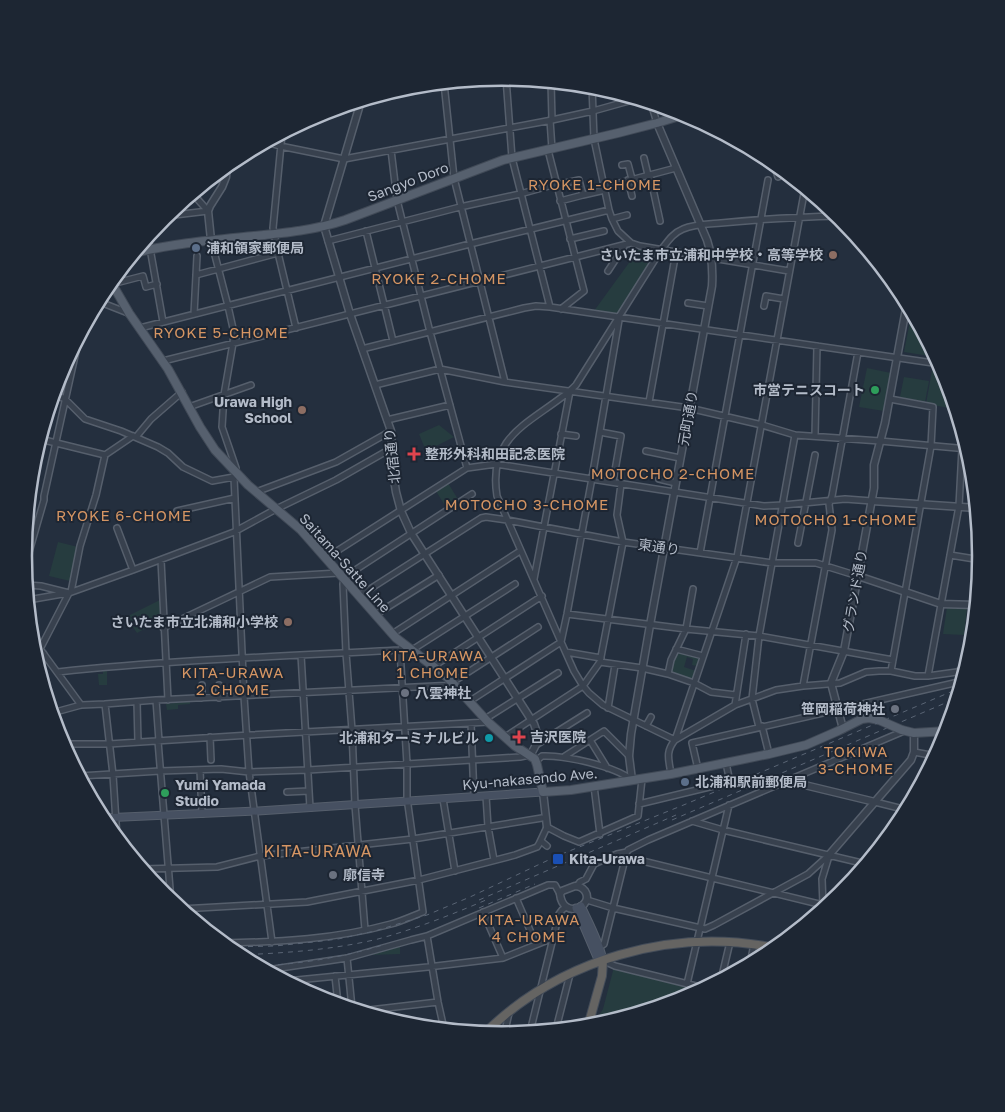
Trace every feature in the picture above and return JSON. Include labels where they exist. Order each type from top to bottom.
[{"type":"highway","points":[[492,1026],[510,1010],[540,990],[570,974],[603,960],[629,952],[697,942],[730,942],[765,946]]},
{"type":"highway","points":[[590,1018],[602,976],[603,960]]},
{"type":"main road","name":"Sangyo Doro","points":[[146,250],[177,244],[274,234],[324,226],[345,220],[494,163],[672,118]]},
{"type":"main road","name":"Saitama-Satte Line","points":[[116,290],[129,313],[163,361],[210,442],[234,473],[301,530],[392,634],[402,648],[412,650],[434,666],[454,683],[487,721],[518,748],[533,758]]},
{"type":"main road","name":"Kyu-nakasendo Ave.","points":[[113,818],[408,802],[543,792],[594,786],[698,769],[801,746],[866,718],[873,718],[914,733],[939,732]]},
{"type":"main road","points":[[533,758],[543,792]]},
{"type":"main road","points":[[582,905],[603,960]]},
{"type":"main road","points":[[582,905],[597,957],[603,960]]},
{"type":"street","points":[[507,86],[512,158],[550,307]]},
{"type":"street","points":[[551,89],[550,149],[560,201],[584,291],[561,309]]},
{"type":"street","points":[[445,90],[454,178],[505,382]]},
{"type":"street","points":[[592,95],[594,139],[609,210],[618,231],[628,244]]},
{"type":"street","points":[[276,145],[344,159],[551,120],[593,111],[623,102]]},
{"type":"street","points":[[324,226],[359,109]]},
{"type":"street","points":[[653,111],[657,123]]},
{"type":"street","name":"元町通り","points":[[632,780],[629,756],[633,720],[713,272],[712,258],[707,240],[657,123]]},
{"type":"street","points":[[281,142],[273,228],[296,328]]},
{"type":"street","points":[[392,150],[397,200],[467,468]]},
{"type":"street","points":[[644,158],[660,220]]},
{"type":"street","points":[[622,165],[628,164],[632,196]]},
{"type":"street","points":[[560,201],[676,168]]},
{"type":"street","points":[[226,176],[208,211],[211,240],[234,333],[224,395],[222,427],[236,468],[234,473],[235,498],[249,772],[272,942]]},
{"type":"street","points":[[328,241],[556,184],[580,180],[583,195]]},
{"type":"street","points":[[700,553],[768,180]]},
{"type":"street","points":[[671,774],[668,752],[675,740],[737,558],[803,196]]},
{"type":"street","points":[[197,199],[208,211]]},
{"type":"street","points":[[140,328],[609,210]]},
{"type":"street","points":[[181,214],[208,211]]},
{"type":"street","points":[[612,219],[627,215]]},
{"type":"street","points":[[675,740],[608,708],[589,694],[583,686],[574,671],[497,496],[496,464],[504,447],[515,432],[576,385],[662,250],[670,238],[677,232],[685,228],[701,225],[761,219],[827,216]]},
{"type":"street","name":"北宿通り","points":[[324,226],[350,314],[391,431],[394,480],[401,511],[411,533],[531,719],[536,728],[536,745]]},
{"type":"street","points":[[366,231],[393,341]]},
{"type":"street","points":[[570,239],[604,231]]},
{"type":"street","points":[[163,361],[628,244],[789,271]]},
{"type":"street","points":[[608,271],[628,244]]},
{"type":"street","points":[[149,246],[163,322]]},
{"type":"street","points":[[649,402],[676,252]]},
{"type":"street","points":[[196,275],[278,254]]},
{"type":"street","points":[[194,314],[197,256]]},
{"type":"street","points":[[122,281],[143,276],[146,287],[157,284]]},
{"type":"street","points":[[764,306],[766,296],[784,299]]},
{"type":"street","points":[[688,303],[708,306]]},
{"type":"street","points":[[106,304],[129,313]]},
{"type":"street","points":[[362,349],[536,306],[931,363]]},
{"type":"street","name":"グランド通り","points":[[831,683],[844,651],[872,501],[874,465],[890,399],[906,314]]},
{"type":"street","points":[[470,701],[561,642],[592,478],[619,317]]},
{"type":"street","points":[[815,436],[817,346]]},
{"type":"street","points":[[803,686],[832,530],[829,504],[858,352]]},
{"type":"street","points":[[33,538],[44,500],[73,366]]},
{"type":"street","points":[[375,384],[440,369],[505,382],[689,408],[796,435],[959,449]]},
{"type":"street","points":[[189,407],[251,385]]},
{"type":"street","points":[[534,580],[570,391]]},
{"type":"street","points":[[42,645],[70,593],[80,546],[96,494],[105,455],[134,436],[182,392]]},
{"type":"street","points":[[60,397],[65,399],[85,419],[134,436],[158,447],[168,453],[183,467],[212,481],[234,473]]},
{"type":"street","points":[[890,399],[933,406],[931,446],[891,672]]},
{"type":"street","points":[[387,420],[450,405]]},
{"type":"street","points":[[256,492],[336,462],[391,431]]},
{"type":"street","points":[[600,432],[621,436],[613,482]]},
{"type":"street","points":[[561,434],[576,436]]},
{"type":"street","points":[[769,754],[752,699],[759,636],[796,435]]},
{"type":"street","points":[[47,440],[105,455]]},
{"type":"street","points":[[35,599],[70,593],[237,530],[336,480],[392,448]]},
{"type":"street","points":[[646,451],[680,458]]},
{"type":"street","points":[[798,543],[815,455]]},
{"type":"street","points":[[326,558],[467,468],[496,464],[764,506],[845,499],[969,507]]},
{"type":"street","points":[[928,676],[959,506],[963,466]]},
{"type":"street","points":[[658,479],[676,483]]},
{"type":"street","points":[[505,736],[583,686],[600,660],[623,542],[617,515],[621,484]]},
{"type":"street","points":[[164,628],[270,577],[342,576],[472,494]]},
{"type":"street","points":[[177,512],[235,498]]},
{"type":"street","name":"東通り","points":[[359,596],[481,518],[486,517],[664,548],[772,563],[816,563],[941,604],[969,605]]},
{"type":"street","points":[[117,528],[133,570]]},
{"type":"street","points":[[392,634],[520,551]]},
{"type":"street","points":[[950,555],[972,559]]},
{"type":"street","points":[[161,560],[168,700]]},
{"type":"street","points":[[375,615],[439,575]]},
{"type":"street","points":[[342,576],[364,930]]},
{"type":"street","points":[[412,650],[515,584]]},
{"type":"street","points":[[34,585],[70,593]]},
{"type":"street","points":[[668,674],[671,660],[686,629],[693,589]]},
{"type":"street","points":[[434,666],[542,596]]},
{"type":"street","points":[[567,614],[650,625],[746,634],[893,660]]},
{"type":"street","points":[[59,711],[81,704],[402,688],[454,683],[538,627]]},
{"type":"street","points":[[735,705],[746,634]]},
{"type":"street","points":[[58,672],[166,662],[346,653],[402,648],[402,688],[408,802],[423,912],[392,924],[312,939],[235,943]]},
{"type":"street","points":[[676,649],[703,656]]},
{"type":"street","points":[[566,652],[615,665],[642,668],[668,674],[694,683],[711,692],[736,695]]},
{"type":"street","points":[[44,654],[81,704]]},
{"type":"street","points":[[301,655],[310,808]]},
{"type":"street","points":[[608,708],[615,665]]},
{"type":"street","points":[[675,740],[735,705],[776,690],[846,681],[866,672],[879,671],[928,676],[957,672]]},
{"type":"street","points":[[72,744],[109,744],[471,724],[487,721],[518,698],[558,673]]},
{"type":"street","points":[[831,683],[842,729]]},
{"type":"street","points":[[698,769],[692,743],[955,683]]},
{"type":"street","points":[[202,685],[202,698]]},
{"type":"street","points":[[219,685],[219,698]]},
{"type":"street","points":[[156,700],[170,888]]},
{"type":"street","points":[[137,702],[138,742]]},
{"type":"street","points":[[105,704],[116,823]]},
{"type":"street","points":[[533,758],[536,745],[587,713]]},
{"type":"street","points":[[646,726],[651,717]]},
{"type":"street","points":[[471,724],[474,797]]},
{"type":"street","points":[[599,947],[604,944],[628,850],[903,730]]},
{"type":"street","points":[[565,757],[604,731],[629,756]]},
{"type":"street","points":[[277,969],[347,958],[415,940],[550,884],[555,885],[566,907],[572,909],[582,905],[613,908],[706,929],[808,874],[829,855],[911,760],[914,752],[914,733]]},
{"type":"street","points":[[210,737],[211,760]]},
{"type":"street","points":[[590,740],[606,768]]},
{"type":"street","points":[[914,752],[928,754]]},
{"type":"street","points":[[87,776],[220,769],[249,772],[308,770],[542,756],[565,757],[606,768],[623,774],[632,780]]},
{"type":"street","points":[[639,804],[730,782],[726,763]]},
{"type":"street","points":[[200,770],[202,814]]},
{"type":"street","points":[[547,827],[579,842],[638,816],[642,779]]},
{"type":"street","points":[[788,781],[899,808]]},
{"type":"street","points":[[594,786],[600,834]]},
{"type":"street","points":[[287,792],[309,791]]},
{"type":"street","points":[[192,908],[307,902],[419,880],[537,847],[547,827],[543,792]]},
{"type":"street","points":[[486,796],[488,827],[494,860]]},
{"type":"street","points":[[443,799],[455,870]]},
{"type":"street","points":[[687,984],[729,805]]},
{"type":"street","points":[[152,869],[217,867],[260,856],[413,839],[542,818]]},
{"type":"street","points":[[691,821],[859,862]]},
{"type":"street","points":[[541,841],[547,846]]},
{"type":"street","points":[[560,894],[562,891],[577,886],[586,878],[594,864],[617,854],[816,905]]},
{"type":"street","points":[[823,899],[822,879],[829,855]]},
{"type":"street","points":[[577,886],[584,890],[587,895],[582,905]]},
{"type":"street","points":[[516,898],[536,944]]},
{"type":"street","points":[[532,1025],[559,914],[566,907]]},
{"type":"street","points":[[483,912],[503,958]]},
{"type":"street","points":[[427,936],[442,1022]]},
{"type":"street","points":[[299,980],[503,958],[553,938]]},
{"type":"street","points":[[723,971],[730,942]]},
{"type":"street","points":[[752,954],[754,944]]},
{"type":"street","points":[[347,958],[351,1001]]},
{"type":"street","points":[[603,960],[615,966],[693,985]]},
{"type":"street","points":[[558,1023],[570,974]]},
{"type":"street","points":[[335,976],[337,996]]},
{"type":"street","points":[[378,1009],[438,1002]]},
{"type":"street","points":[[506,1026],[510,1010]]},
{"type":"green space","points":[[639,249],[656,252],[618,315],[594,311]]},
{"type":"green space","points":[[910,321],[928,356],[904,352]]},
{"type":"green space","name":"市営テニスコート","points":[[867,368],[891,373],[884,411],[859,407]]},
{"type":"green space","points":[[932,370],[934,370],[949,408],[926,404]]},
{"type":"green space","name":"市営テニスコート","points":[[904,377],[929,381],[925,402],[900,397]]},
{"type":"green space","points":[[439,425],[454,437],[426,451],[419,434]]},
{"type":"green space","points":[[448,483],[459,501],[447,509],[436,491]]},
{"type":"green space","points":[[58,542],[78,547],[70,581],[49,576]]},
{"type":"green space","points":[[160,600],[161,620],[137,633],[126,617]]},
{"type":"green space","points":[[947,607],[967,608],[964,635],[943,634]]},
{"type":"green space","points":[[677,651],[700,657],[697,666],[692,665],[693,659],[687,657],[684,667],[696,671],[693,680],[669,672]]},
{"type":"green space","points":[[107,669],[107,685],[99,685],[98,674],[103,674],[103,670]]},
{"type":"green space","points":[[190,701],[190,704],[178,705],[178,709],[167,710],[166,704]]},
{"type":"green space","points":[[400,945],[400,954],[371,955]]},
{"type":"green space","points":[[614,967],[691,986],[654,1001],[599,1016],[603,1009]]},
{"type":"railway","points":[[241,947],[275,946],[338,939],[375,931],[427,915],[557,856],[686,804],[952,691]]},
{"type":"railway","points":[[672,820],[950,701]]},
{"type":"railway","points":[[479,900],[676,815]]},
{"type":"railway","points":[[479,908],[535,884]]},
{"type":"railway","points":[[253,954],[343,946],[378,939],[406,931],[486,900]]},
{"type":"railway","points":[[271,965],[323,959],[355,953],[386,944]]},
{"type":"place","name":"浦和領家郵便局","points":[[196,248]]},
{"type":"place","name":"さいたま市立浦和中学校・高等学校","points":[[833,255]]},
{"type":"place","name":"市営テニスコート","points":[[875,390]]},
{"type":"place","name":"Urawa High School","points":[[302,410]]},
{"type":"place","name":"整形外科和田記念医院","points":[[414,454]]},
{"type":"place","name":"さいたま市立北浦和小学校","points":[[288,622]]},
{"type":"place","name":"八雲神社","points":[[405,693]]},
{"type":"place","name":"笹岡稲荷神社","points":[[895,709]]},
{"type":"place","name":"吉沢医院","points":[[519,737]]},
{"type":"place","name":"北浦和ターミナルビル","points":[[489,738]]},
{"type":"place","name":"北浦和駅前郵便局","points":[[685,782]]},
{"type":"place","name":"Yumi Yamada Studio","points":[[165,793]]},
{"type":"place","name":"Kita-Urawa","points":[[558,859]]},
{"type":"place","name":"廓信寺","points":[[333,875]]},
{"type":"district","name":"RYOKE 1-CHOME","points":[[595,185]]},
{"type":"district","name":"RYOKE 2-CHOME","points":[[439,279]]},
{"type":"district","name":"RYOKE 5-CHOME","points":[[221,333]]},
{"type":"district","name":"MOTOCHO 2-CHOME","points":[[673,474]]},
{"type":"district","name":"MOTOCHO 3-CHOME","points":[[527,505]]},
{"type":"district","name":"RYOKE 6-CHOME","points":[[124,516]]},
{"type":"district","name":"MOTOCHO 1-CHOME","points":[[836,520]]},
{"type":"district","name":"KITA-URAWA 1 CHOME","points":[[433,664]]},
{"type":"district","name":"KITA-URAWA 2 CHOME","points":[[233,682]]},
{"type":"district","name":"TOKIWA 3-CHOME","points":[[856,760]]},
{"type":"district","name":"KITA-URAWA","points":[[318,851]]},
{"type":"district","name":"KITA-URAWA 4 CHOME","points":[[529,928]]}]
